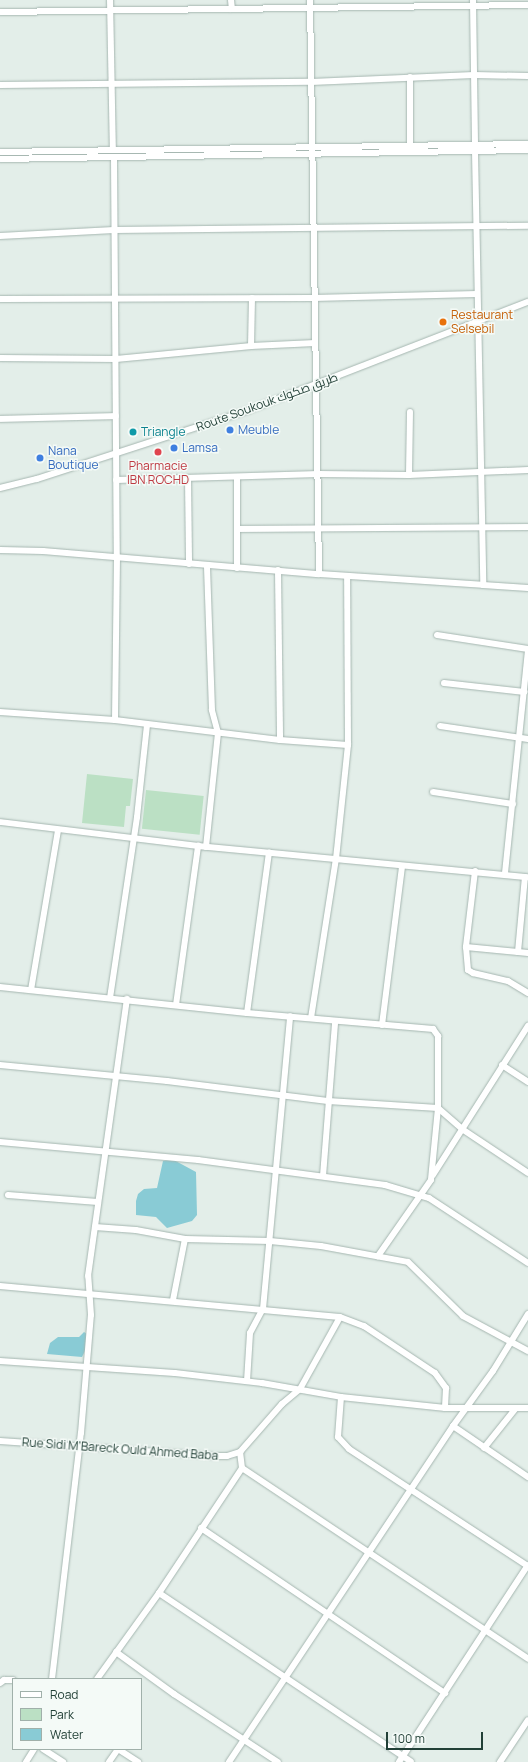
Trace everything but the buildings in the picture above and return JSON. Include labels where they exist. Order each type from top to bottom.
[{"type":"street","points":[[110,0],[116,299],[117,557],[115,720]]},
{"type":"street","points":[[231,0],[232,9]]},
{"type":"street","points":[[310,0],[313,298],[319,474],[319,574]]},
{"type":"street","points":[[0,12],[310,8],[386,3],[473,3],[528,6]]},
{"type":"street","points":[[473,3],[476,294],[479,320],[483,585]]},
{"type":"street","points":[[0,85],[311,82],[474,74],[528,76]]},
{"type":"street","points":[[410,77],[410,145]]},
{"type":"street","points":[[0,159],[114,154],[475,148],[528,144]]},
{"type":"street","points":[[312,151],[410,145],[528,150]]},
{"type":"street","points":[[0,152],[114,154]]},
{"type":"street","points":[[0,236],[114,230],[528,226]]},
{"type":"street","points":[[0,299],[313,298],[476,294]]},
{"type":"street","points":[[252,298],[252,346]]},
{"type":"street","name":"Route Soukouk طريق صكوك","points":[[0,488],[116,452],[316,386],[479,320],[528,302]]},
{"type":"street","points":[[0,358],[116,359],[252,346],[314,343]]},
{"type":"street","points":[[409,475],[410,412]]},
{"type":"street","points":[[0,419],[116,416]]},
{"type":"street","points":[[116,480],[319,474],[409,475],[528,470]]},
{"type":"street","points":[[236,568],[237,477]]},
{"type":"street","points":[[188,478],[188,564]]},
{"type":"street","points":[[237,529],[528,527]]},
{"type":"street","points":[[0,550],[117,557],[207,566],[528,588]]},
{"type":"street","points":[[206,847],[218,733],[212,710],[207,566]]},
{"type":"street","points":[[278,570],[280,740]]},
{"type":"street","points":[[311,1018],[336,859],[348,745],[347,576]]},
{"type":"street","points":[[437,635],[528,649]]},
{"type":"street","points":[[505,873],[528,652]]},
{"type":"street","points":[[444,683],[524,692]]},
{"type":"street","points":[[0,712],[115,720],[280,740],[348,745]]},
{"type":"street","points":[[110,998],[133,839],[147,725]]},
{"type":"street","points":[[440,726],[528,739]]},
{"type":"street","points":[[432,792],[513,804]]},
{"type":"street","points":[[0,822],[206,847],[402,866],[505,873],[527,877],[518,952]]},
{"type":"street","points":[[31,990],[58,830]]},
{"type":"street","points":[[176,1006],[198,846]]},
{"type":"street","points":[[247,1014],[269,853]]},
{"type":"street","points":[[382,1024],[402,866]]},
{"type":"street","points":[[475,871],[466,947],[468,970],[508,981],[528,993]]},
{"type":"street","points":[[466,947],[528,954]]},
{"type":"street","points":[[0,987],[127,999],[247,1014],[290,1016],[335,1022],[382,1024],[433,1030],[437,1032],[438,1108],[432,1176]]},
{"type":"street","points":[[52,1678],[86,1366],[90,1294],[88,1276],[127,999]]},
{"type":"street","points":[[247,1381],[250,1333],[263,1309],[290,1016]]},
{"type":"street","points":[[323,1176],[335,1022]]},
{"type":"street","points":[[378,1256],[422,1194],[528,1026]]},
{"type":"street","points":[[0,1064],[328,1100],[438,1108],[462,1129],[528,1173]]},
{"type":"street","points":[[502,1065],[528,1082]]},
{"type":"street","points":[[0,1142],[106,1150],[276,1170],[385,1185],[422,1194],[528,1263]]},
{"type":"street","points":[[8,1195],[98,1202]]},
{"type":"street","points":[[95,1227],[136,1230],[185,1239],[270,1241],[378,1256],[408,1262],[463,1316],[528,1351]]},
{"type":"street","points":[[174,1300],[185,1239]]},
{"type":"street","points":[[0,1286],[174,1300],[340,1317],[364,1326],[435,1373],[446,1388],[445,1408]]},
{"type":"street","points":[[229,1762],[370,1553],[453,1426],[467,1408],[528,1314]]},
{"type":"street","points":[[98,1678],[159,1593],[242,1468],[240,1452],[282,1404],[300,1389],[340,1317]]},
{"type":"street","points":[[0,1361],[86,1366],[247,1381],[341,1397],[445,1408],[528,1408]]},
{"type":"street","points":[[341,1397],[337,1427],[338,1437],[342,1443],[411,1491],[528,1566],[401,1759]]},
{"type":"street","points":[[484,1448],[516,1408]]},
{"type":"street","points":[[453,1426],[528,1477]]},
{"type":"street","name":"Rue Sidi M'Bareck Ould Ahmed Baba","points":[[0,1441],[212,1456],[227,1456],[240,1452]]},
{"type":"street","points":[[242,1468],[528,1659]]},
{"type":"street","points":[[201,1528],[445,1693]]},
{"type":"street","points":[[159,1593],[401,1759],[411,1762]]},
{"type":"street","points":[[116,1652],[174,1694],[278,1762]]},
{"type":"street","points":[[0,1683],[4,1680],[12,1680]]},
{"type":"street","points":[[500,1762],[528,1720]]},
{"type":"street","points":[[26,1762],[33,1750]]},
{"type":"street","points":[[45,1750],[63,1762]]},
{"type":"street","points":[[109,1762],[117,1750]]},
{"type":"street","points":[[120,1750],[138,1762]]},
{"type":"green space","points":[[87,774],[133,779],[130,806],[126,806],[124,827],[82,823]]},
{"type":"green space","points":[[146,790],[204,796],[200,835],[142,829]]},
{"type":"water","points":[[172,1159],[196,1172],[197,1215],[192,1221],[167,1228],[156,1217],[136,1215],[136,1201],[138,1194],[144,1189],[157,1188],[163,1161]]},
{"type":"water","points":[[84,1332],[87,1334],[86,1349],[82,1357],[47,1354],[50,1343],[58,1337],[79,1337]]},
{"type":"place","name":"Restaurant Selsebil","points":[[443,322]]},
{"type":"place","name":"Meuble","points":[[230,430]]},
{"type":"place","name":"Triangle","points":[[133,432]]},
{"type":"place","name":"Lamsa","points":[[174,448]]},
{"type":"place","name":"Pharmacie IBN ROCHD","points":[[158,452]]},
{"type":"place","name":"Nana Boutique","points":[[40,458]]}]
